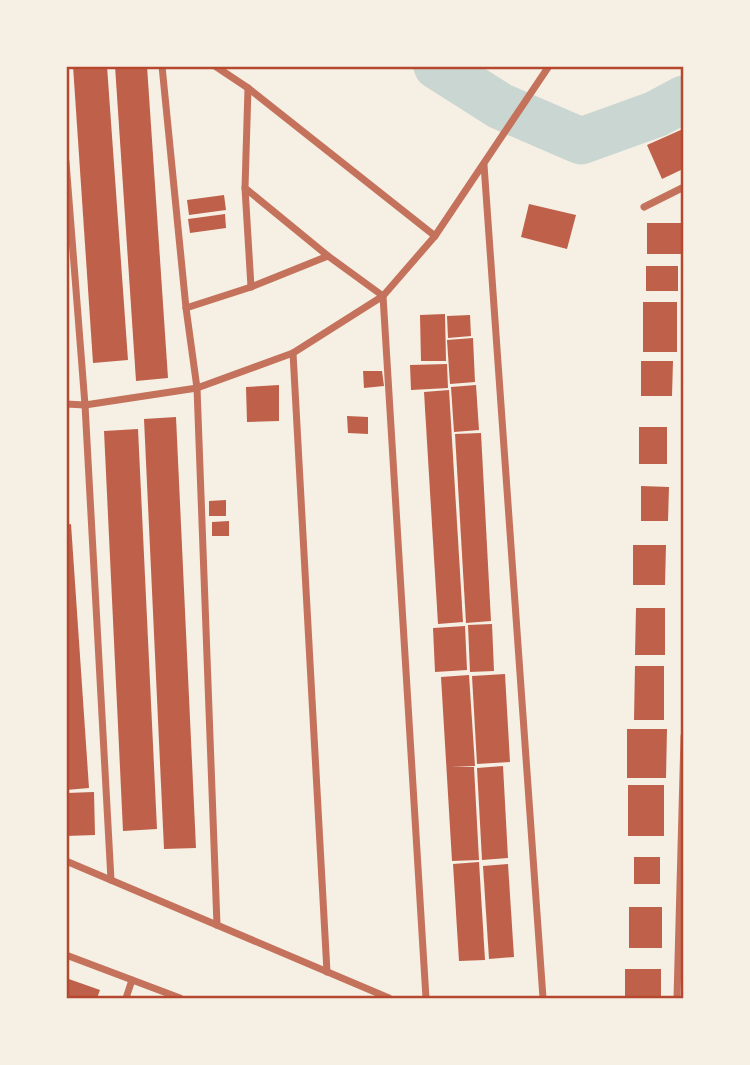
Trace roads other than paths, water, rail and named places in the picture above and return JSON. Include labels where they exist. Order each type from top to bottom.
[{"type":"street","points":[[162,66],[186,308],[197,388],[217,926]]},
{"type":"street","points":[[215,66],[248,88],[435,236]]},
{"type":"street","points":[[66,404],[85,405],[197,388],[293,353],[383,296],[435,236],[548,66]]},
{"type":"street","points":[[248,88],[245,188],[251,287]]},
{"type":"street","points":[[66,162],[85,405],[111,880]]},
{"type":"street","points":[[484,165],[543,999]]},
{"type":"street","points":[[644,206],[684,187]]},
{"type":"street","points":[[245,188],[328,256],[383,296]]},
{"type":"street","points":[[186,308],[251,287],[328,256]]},
{"type":"street","points":[[383,296],[426,999]]},
{"type":"street","points":[[293,353],[327,972]]},
{"type":"street","points":[[677,999],[684,736]]},
{"type":"street","points":[[66,862],[389,999]]},
{"type":"street","points":[[66,955],[180,999]]},
{"type":"street","points":[[125,999],[132,980]]},
{"type":"waterway","points":[[437,66],[500,106],[581,141],[656,114],[684,99]]}]
